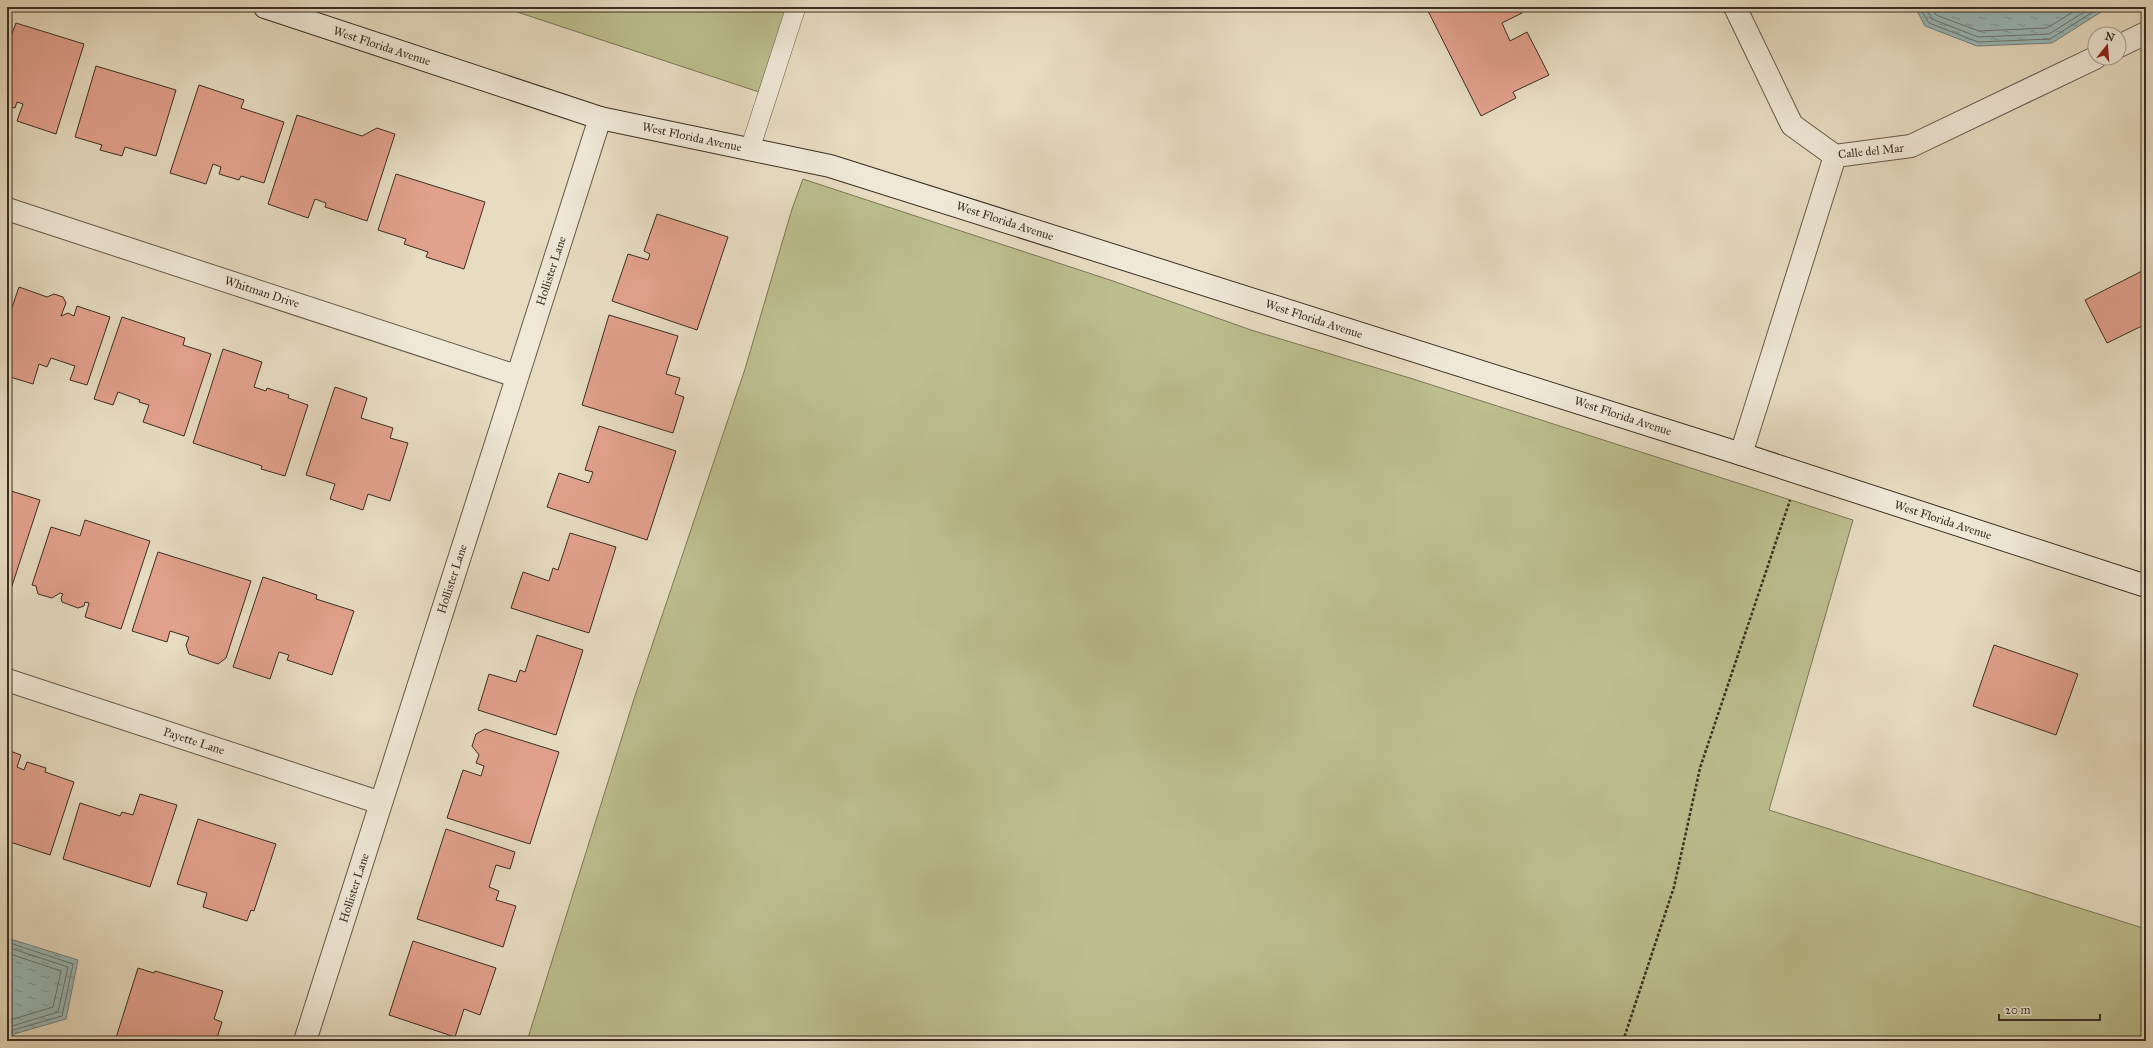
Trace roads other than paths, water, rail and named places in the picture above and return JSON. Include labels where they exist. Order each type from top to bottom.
[{"type":"street","name":"West Florida Avenue","points":[[265,7],[600,118],[830,166],[1741,454],[2146,586]]},
{"type":"street","name":"Calle del Mar","points":[[1735,7],[1792,124],[1835,156],[1911,146],[2087,62]]},
{"type":"street","points":[[2127,42],[2146,33]]},
{"type":"street","name":"Hollister Lane","points":[[305,1041],[516,376],[600,118]]},
{"type":"street","points":[[1741,454],[1835,156]]},
{"type":"street","name":"Whitman Drive","points":[[7,209],[516,376]]},
{"type":"street","name":"Payette Lane","points":[[7,680],[381,803]]},
{"type":"lane","points":[[750,150],[784,49],[796,7]]},
{"type":"water","points":[[1915,7],[2109,7],[2052,43],[1977,46],[1925,26]]},
{"type":"water","points":[[7,938],[78,960],[66,1019],[14,1034],[13,1041],[7,1041]]}]
